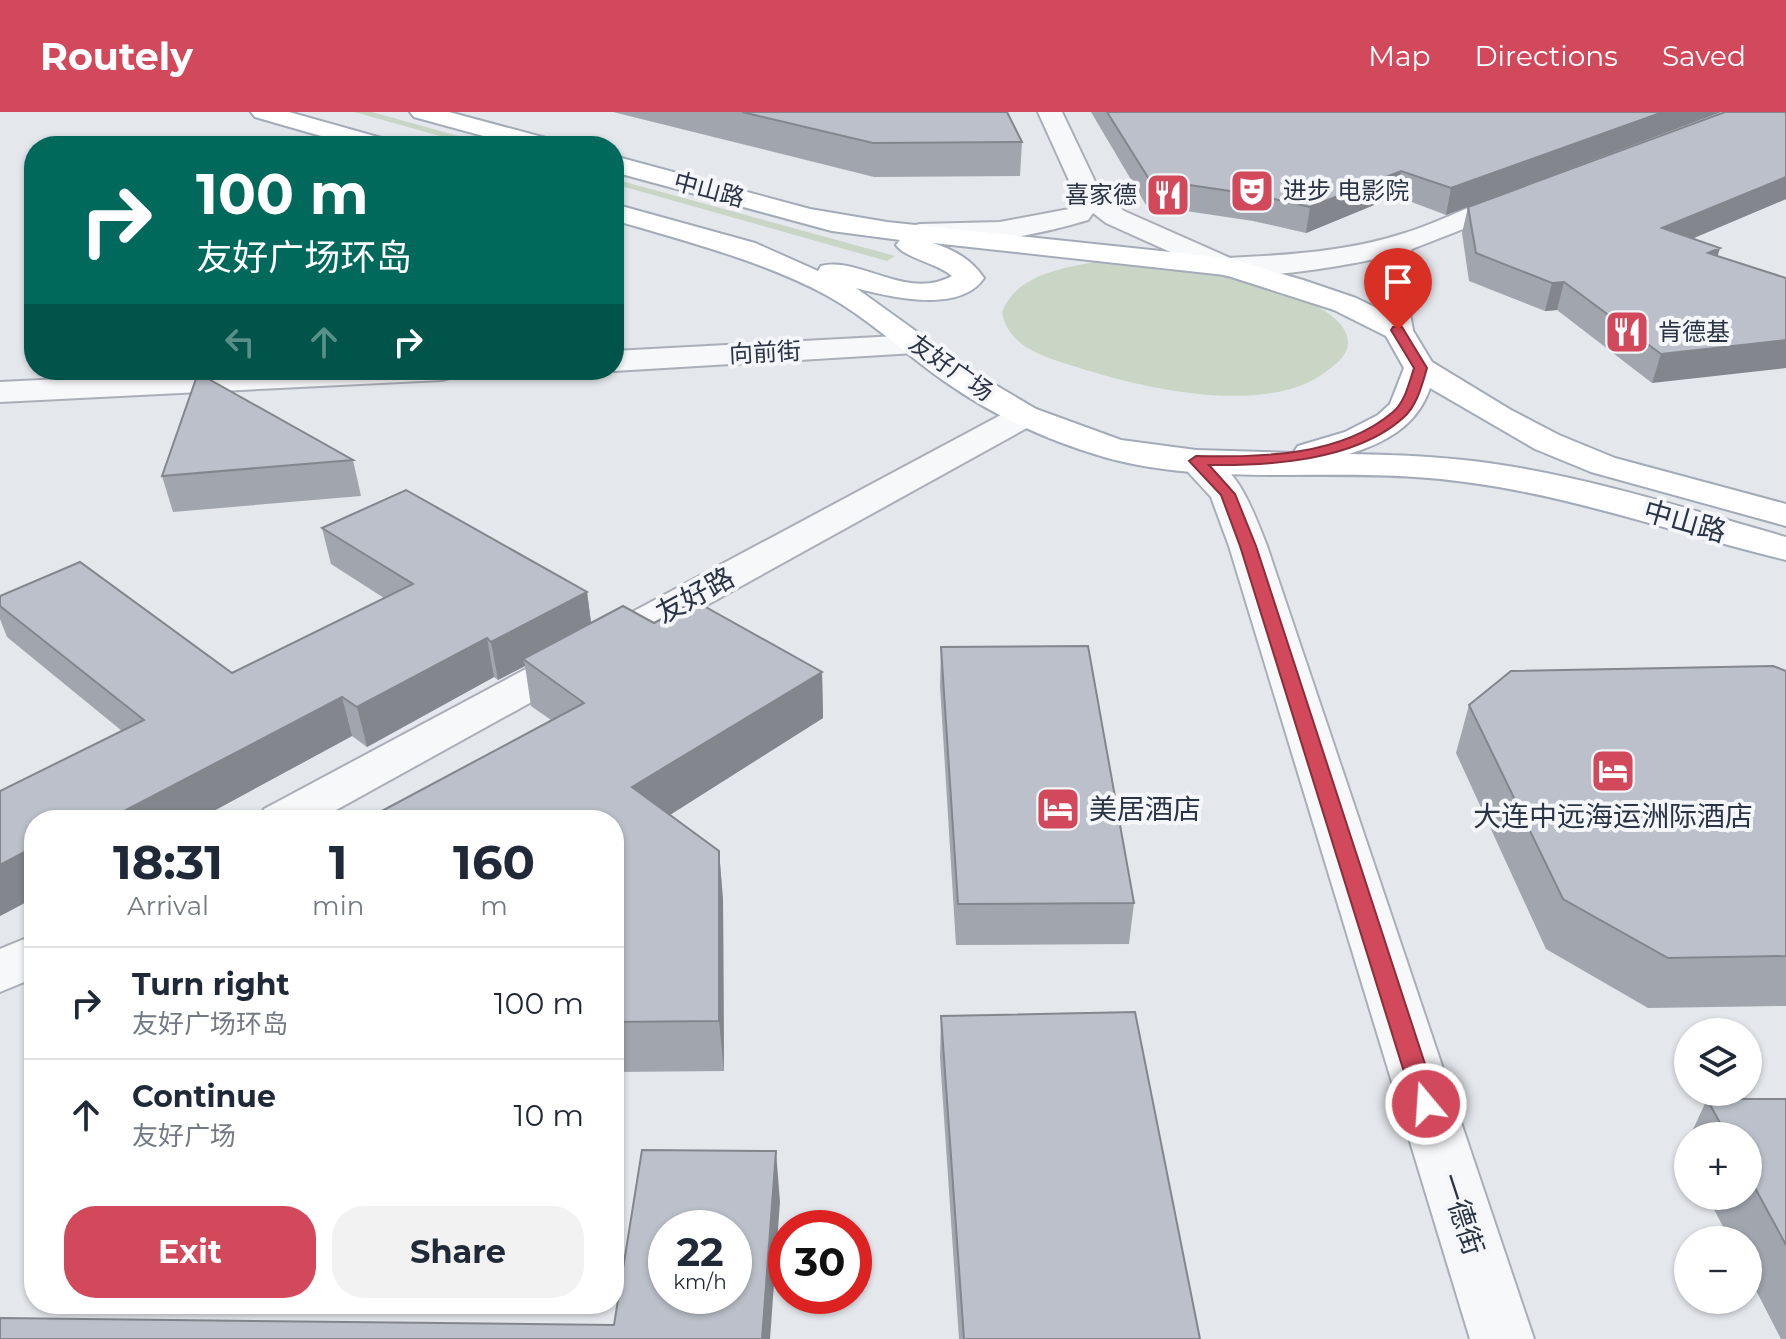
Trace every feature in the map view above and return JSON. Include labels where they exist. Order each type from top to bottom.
[{"type":"main road","points":[[263,112],[348,136]]},
{"type":"main road","points":[[422,112],[511,136]]},
{"type":"main road","name":"中山路","points":[[624,167],[805,216]]},
{"type":"main road","name":"中山路","points":[[624,215],[719,241]]},
{"type":"main road","points":[[805,216],[887,230],[1227,267],[1345,304],[1398,330],[1420,368],[1499,417],[1547,442],[1594,479]]},
{"type":"main road","points":[[719,241],[893,286],[936,292],[956,288],[970,278],[963,269],[940,255],[805,216]]},
{"type":"main road","name":"友好广场","points":[[719,241],[835,288],[873,312],[959,377],[1024,416],[1115,449],[1196,461],[1261,462]]},
{"type":"main road","points":[[1261,462],[1328,450],[1366,435],[1399,414],[1412,395],[1420,368]]},
{"type":"main road","points":[[1261,462],[1415,466],[1506,476],[1594,479]]},
{"type":"main road","name":"中山路","points":[[1594,479],[1786,515]]},
{"type":"main road","name":"中山路","points":[[1594,479],[1786,549]]},
{"type":"street","points":[[1050,112],[1089,196],[1115,217],[1227,267],[1293,264],[1400,244],[1549,187]]},
{"type":"street","points":[[887,230],[954,233],[1048,224],[1079,214],[1089,196]]},
{"type":"street","points":[[1398,330],[1391,303],[1390,262],[1400,244]]},
{"type":"street","name":"向前街","points":[[624,360],[915,344]]},
{"type":"street","points":[[0,392],[241,380]]},
{"type":"street","name":"友好路","points":[[299,810],[1024,416]]},
{"type":"street","name":"一德街","points":[[1196,461],[1228,494],[1248,546],[1502,1339]]},
{"type":"street","points":[[0,973],[24,960]]},
{"type":"green space","points":[[354,112],[372,112],[458,136],[440,136]]},
{"type":"green space","points":[[624,182],[895,256],[887,261],[624,187]]},
{"type":"green space","points":[[1094,262],[1194,272],[1279,291],[1314,305],[1339,322],[1347,347],[1334,366],[1302,385],[1273,393],[1206,395],[1137,384],[1080,368],[1032,350],[1012,335],[1002,312],[1018,290],[1040,276]]},
{"type":"building","points":[[742,112],[1007,112],[1022,142],[873,143]]},
{"type":"building","points":[[1107,112],[1663,112],[1451,188],[1401,171],[1310,207],[1257,195],[1149,179]]},
{"type":"building","points":[[1725,112],[1786,112],[1786,177],[1662,228],[1720,248],[1708,253],[1786,278],[1786,340],[1661,354],[1564,282],[1552,283],[1476,253],[1468,207]]},
{"type":"building","points":[[196,380],[210,380],[353,460],[162,476]]},
{"type":"building","points":[[406,490],[587,592],[491,642],[487,638],[357,707],[342,697],[126,810],[24,810],[24,852],[0,865],[0,791],[144,720],[0,606],[0,596],[80,562],[232,673],[413,584],[322,528]]},
{"type":"building","points":[[695,601],[822,672],[632,787],[719,851],[719,1021],[624,1022],[624,810],[384,810],[584,703],[523,659],[623,606],[654,623]]},
{"type":"building","points":[[1088,646],[1134,903],[958,904],[941,647]]},
{"type":"building","points":[[1773,666],[1786,671],[1786,956],[1668,958],[1563,899],[1469,705],[1511,671]]},
{"type":"building","points":[[1135,1012],[1200,1339],[964,1339],[941,1016]]},
{"type":"building","points":[[1762,1099],[1786,1099],[1786,1245],[1762,1201],[1762,1122],[1719,1122],[1711,1106],[1762,1106]]},
{"type":"building","points":[[642,1150],[776,1151],[772,1210],[768,1210],[762,1339],[0,1339],[0,1318],[614,1325],[616,1314],[624,1314],[624,1262]]},
{"type":"place","name":"进步 电影院","points":[[1252,191]]},
{"type":"place","name":"喜家德","points":[[1168,195]]},
{"type":"place","name":"肯德基","points":[[1627,332]]},
{"type":"place","name":"大连中远海运洲际酒店","points":[[1613,771]]},
{"type":"place","name":"美居酒店","points":[[1058,809]]},
{"type":"route","points":[[1398,330],[1420,368],[1412,395],[1399,414],[1366,435],[1328,450],[1261,462],[1196,461],[1228,494],[1248,546],[1426,1104]]}]
